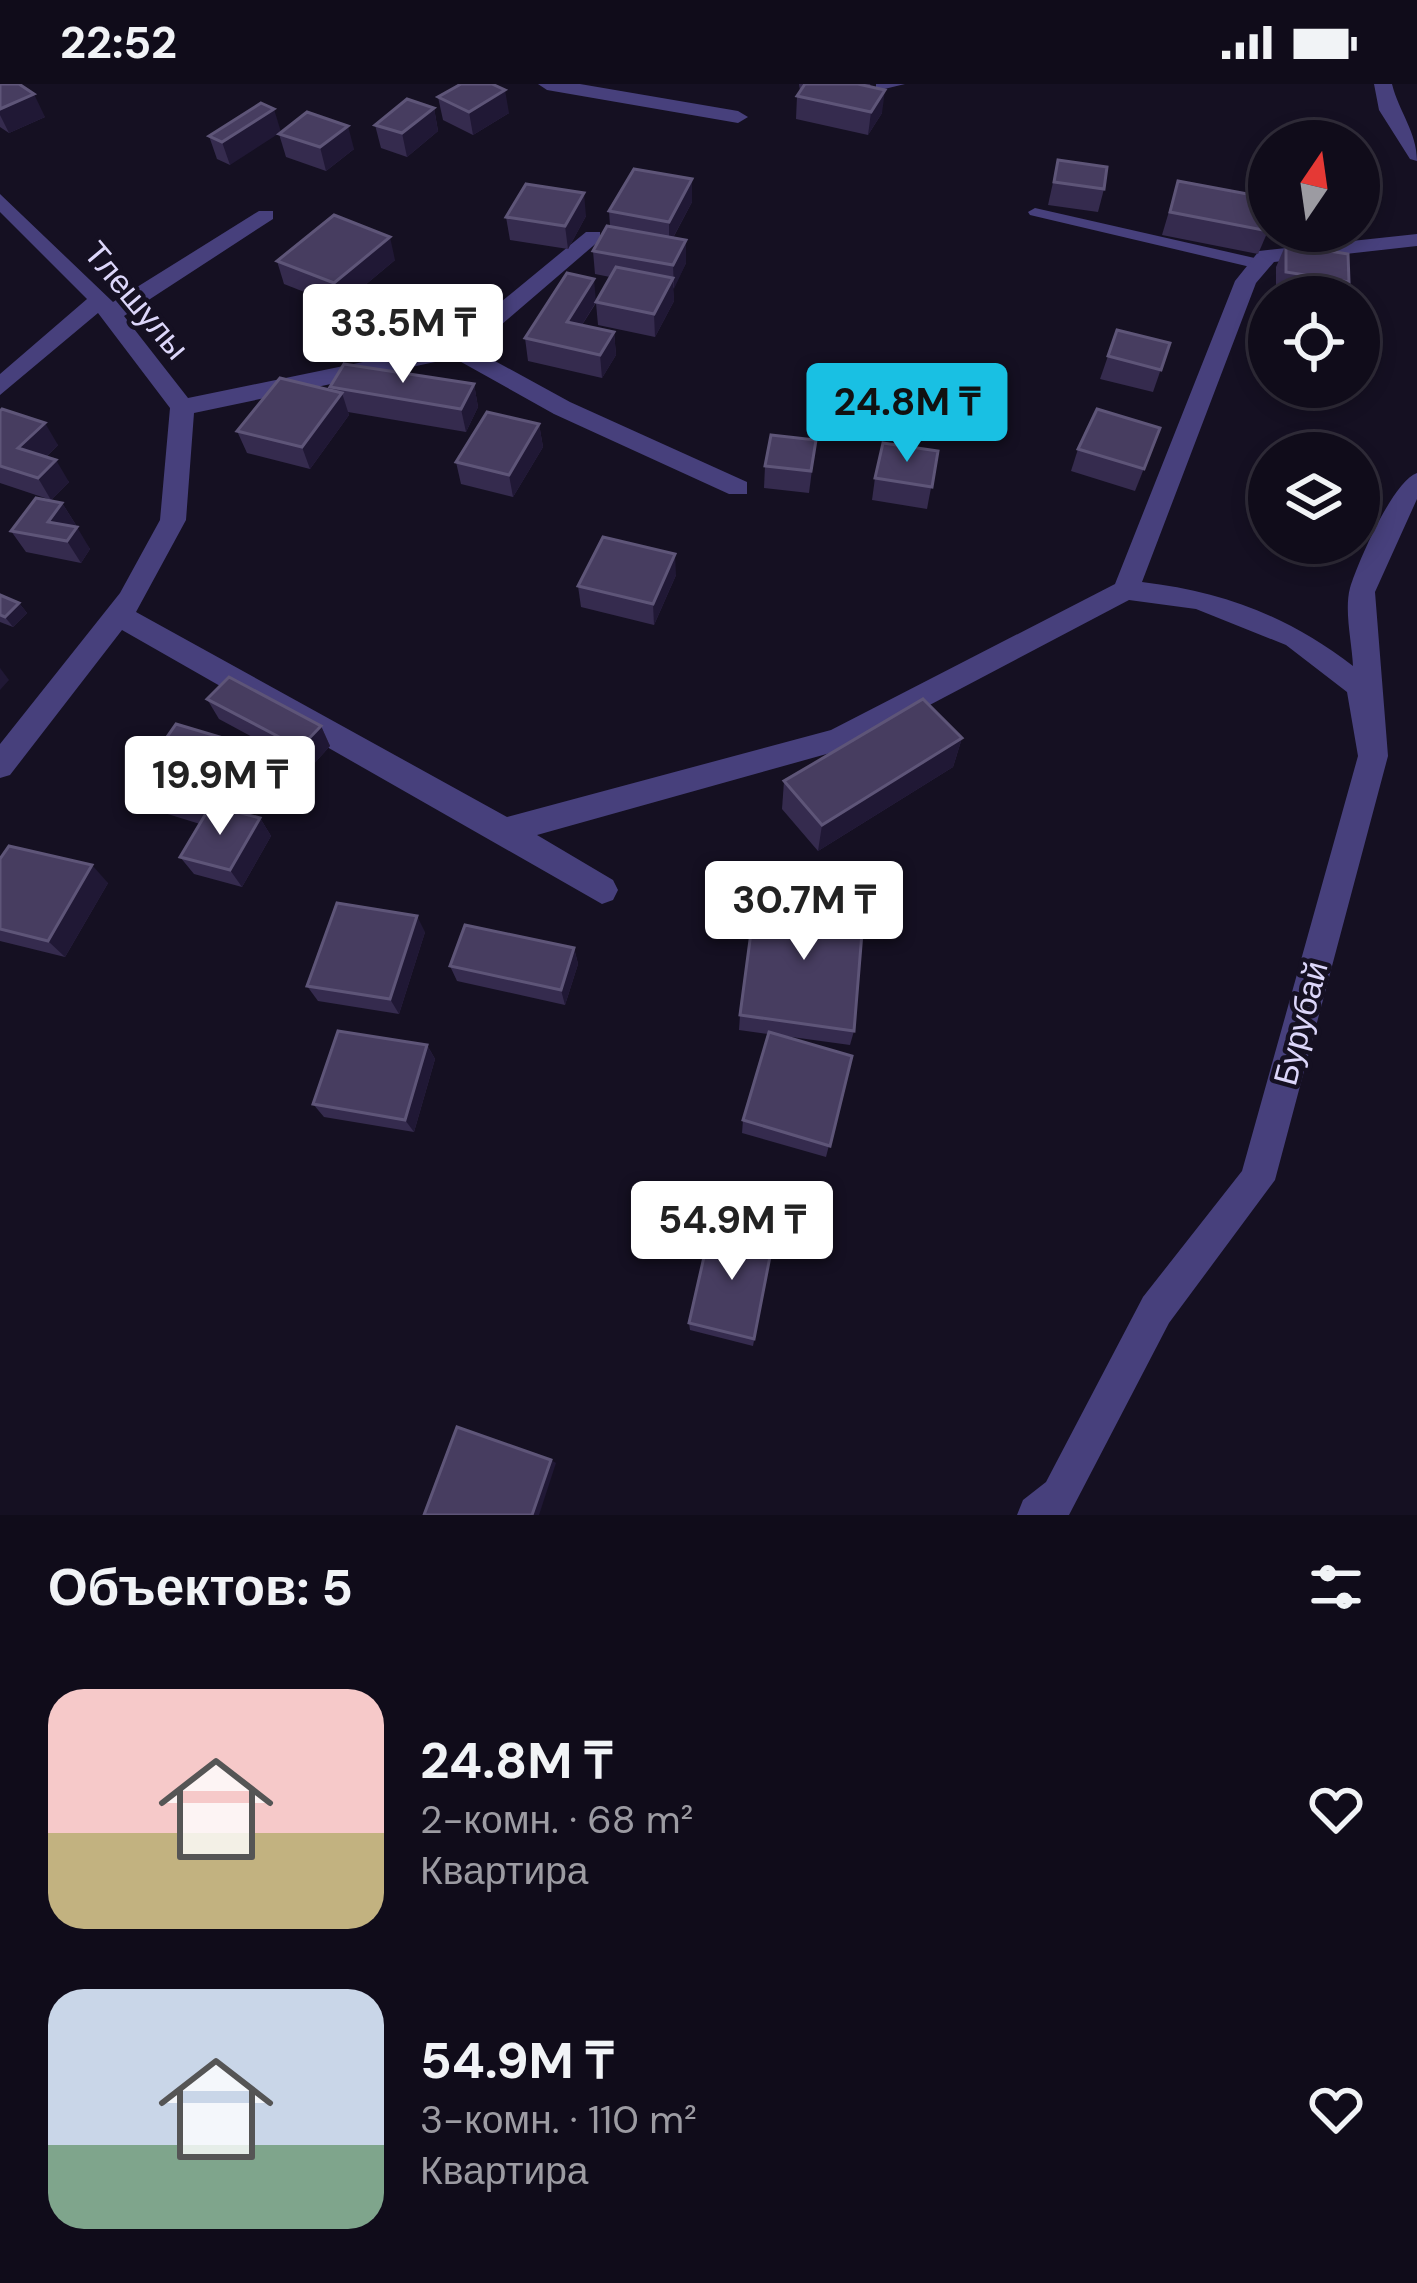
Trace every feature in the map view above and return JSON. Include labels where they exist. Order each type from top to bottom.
[{"type":"street","points":[[547,84],[738,117]]},
{"type":"street","points":[[579,92],[626,84]]},
{"type":"street","points":[[1383,84],[1389,110],[1417,155]]},
{"type":"street","name":"Тлешулы","points":[[0,766],[130,601],[173,520],[182,407],[105,307],[3,208]]},
{"type":"street","points":[[0,387],[105,307],[266,215]]},
{"type":"street","points":[[182,407],[457,350],[593,236]]},
{"type":"street","points":[[1126,590],[1246,281],[1259,264],[1267,256],[1417,241]]},
{"type":"street","points":[[457,350],[562,408],[738,488]]},
{"type":"street","name":"Бурубай","points":[[1038,1515],[1060,1496],[1156,1310],[1257,1180],[1373,756],[1362,592],[1404,497],[1417,482]]},
{"type":"street","points":[[504,831],[838,740],[1126,590],[1198,599],[1296,637],[1360,687],[1373,756]]},
{"type":"street","points":[[117,614],[602,890]]},
{"type":"lane","points":[[1035,212],[1259,264]]},
{"type":"building","points":[[0,84],[19,84],[34,94],[0,109]]},
{"type":"building","points":[[461,84],[492,84],[505,90],[469,112],[438,97]]},
{"type":"building","points":[[805,84],[858,84],[885,90],[871,112],[797,96]]},
{"type":"building","points":[[407,99],[434,108],[402,133],[375,125]]},
{"type":"building","points":[[261,103],[274,109],[222,142],[209,136]]},
{"type":"building","points":[[307,112],[348,126],[320,147],[279,134]]},
{"type":"building","points":[[1058,160],[1107,167],[1104,189],[1054,182]]},
{"type":"building","points":[[634,169],[692,179],[669,222],[609,211]]},
{"type":"building","points":[[1178,181],[1248,194],[1248,227],[1170,212]]},
{"type":"building","points":[[526,184],[584,193],[565,226],[506,217]]},
{"type":"building","points":[[334,215],[390,237],[334,283],[277,261]]},
{"type":"building","points":[[607,226],[686,240],[673,265],[593,251]]},
{"type":"building","points":[[1286,252],[1348,254],[1349,276],[1286,272]]},
{"type":"building","points":[[616,267],[673,278],[654,314],[596,302]]},
{"type":"building","points":[[567,273],[594,279],[567,322],[614,332],[600,355],[525,338]]},
{"type":"building","points":[[1117,330],[1170,343],[1161,370],[1108,356]]},
{"type":"building","points":[[344,364],[474,384],[461,409],[330,387]]},
{"type":"building","points":[[280,378],[342,393],[302,447],[237,431]]},
{"type":"building","points":[[2,409],[45,423],[18,448],[56,460],[38,478],[0,466]]},
{"type":"building","points":[[1097,409],[1160,428],[1144,469],[1078,449]]},
{"type":"building","points":[[487,412],[539,424],[509,475],[456,462]]},
{"type":"building","points":[[771,435],[816,440],[811,471],[765,466]]},
{"type":"building","points":[[883,443],[938,451],[932,487],[875,478]]},
{"type":"building","points":[[36,498],[62,503],[48,522],[77,527],[67,541],[11,531]]},
{"type":"building","points":[[603,537],[675,554],[653,604],[578,586]]},
{"type":"building","points":[[0,595],[19,603],[5,617],[0,615]]},
{"type":"building","points":[[229,677],[321,726],[300,748],[207,699]]},
{"type":"building","points":[[923,699],[962,738],[822,825],[784,781]]},
{"type":"building","points":[[176,724],[247,745],[205,810],[131,789]]},
{"type":"building","points":[[211,805],[260,818],[230,870],[180,857]]},
{"type":"building","points":[[9,846],[92,865],[48,941],[0,929],[0,859]]},
{"type":"building","points":[[756,895],[864,908],[854,1031],[740,1015]]},
{"type":"building","points":[[337,903],[417,916],[390,999],[307,986]]},
{"type":"building","points":[[465,925],[574,948],[561,990],[450,966]]},
{"type":"building","points":[[338,1031],[427,1045],[405,1120],[313,1104]]},
{"type":"building","points":[[769,1032],[852,1056],[830,1146],[743,1120]]},
{"type":"building","points":[[711,1226],[773,1241],[754,1339],[689,1323]]},
{"type":"building","points":[[457,1427],[551,1460],[532,1515],[424,1515]]}]
